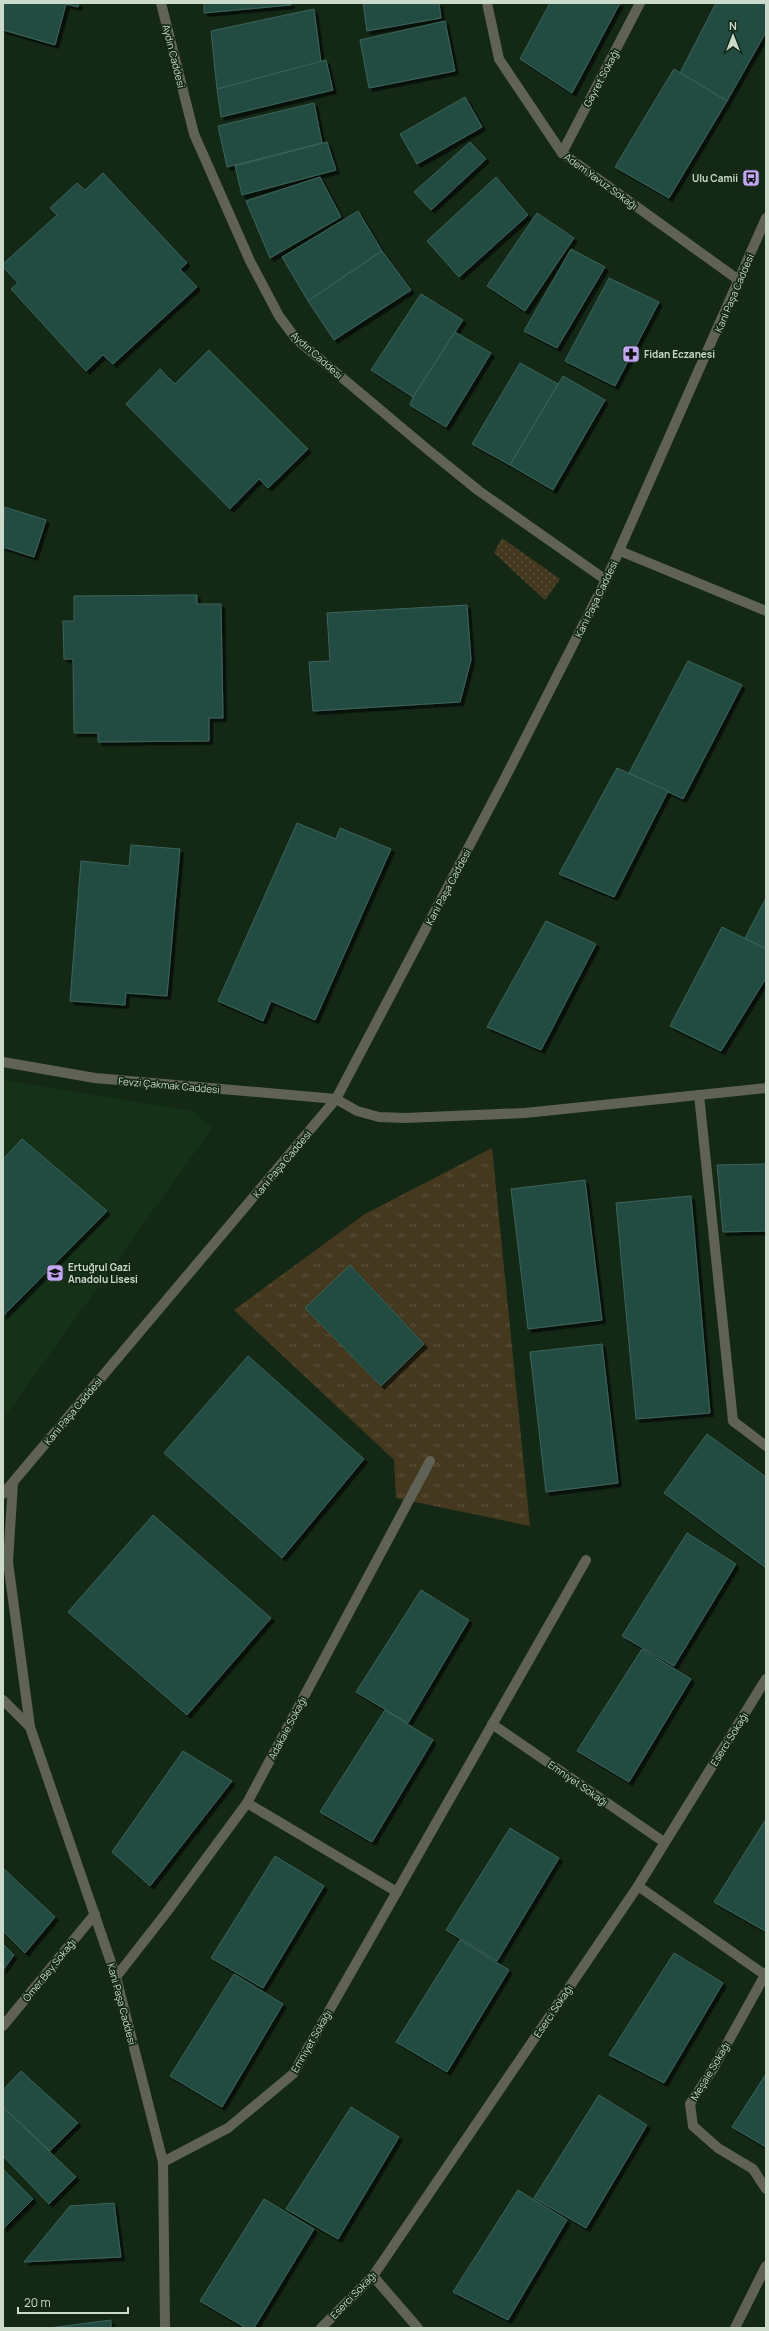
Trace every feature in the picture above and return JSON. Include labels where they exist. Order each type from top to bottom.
[{"type":"street","name":"Aydın Caddesi","points":[[161,3],[194,134],[250,261],[279,316],[296,339],[479,491],[606,580]]},
{"type":"street","name":"Adem Yavuz Sokağı","points":[[487,3],[499,59],[562,153],[740,281]]},
{"type":"street","name":"Gayret Sokağı","points":[[562,153],[640,3]]},
{"type":"street","name":"Kani Paşa Caddesi","points":[[3,1494],[336,1099],[504,780],[606,580],[740,281],[766,218]]},
{"type":"street","points":[[620,551],[766,611]]},
{"type":"street","name":"Fevzi Çakmak Caddesi","points":[[3,1062],[95,1078],[336,1099]]},
{"type":"street","points":[[336,1099],[364,1113],[379,1117],[405,1118],[525,1114],[766,1088]]},
{"type":"street","points":[[699,1095],[733,1420],[766,1446]]},
{"type":"street","name":"Adakale Sokağı","points":[[116,1977],[166,1913],[247,1803],[430,1461]]},
{"type":"street","points":[[13,1483],[8,1562],[30,1727]]},
{"type":"street","name":"Emniyet Sokağı","points":[[163,2162],[228,2128],[293,2074],[586,1560]]},
{"type":"street","name":"Eserci Sokağı","points":[[321,2328],[373,2276],[638,1886],[766,1679]]},
{"type":"street","name":"Kani Paşa Caddesi","points":[[3,1700],[30,1727],[116,1977],[163,2162],[165,2328]]},
{"type":"street","name":"Emniyet Sokağı","points":[[492,1724],[664,1842]]},
{"type":"street","points":[[247,1803],[397,1892]]},
{"type":"street","name":"Meşale Sokağı","points":[[638,1886],[766,1974],[713,2069],[690,2104],[693,2126],[718,2148],[753,2169],[766,2189]]},
{"type":"street","name":"Ömer Bey Sokağı","points":[[3,2026],[95,1914]]},
{"type":"street","points":[[735,2328],[766,2266]]},
{"type":"street","points":[[373,2276],[418,2328]]},
{"type":"shaded area","name":"Ertuğrul Gazi Anadolu Lisesi","points":[[3,1080],[193,1111],[212,1128],[3,1419]]},
{"type":"green space","points":[[502,538],[560,579],[545,600],[494,553]]},
{"type":"green space","points":[[492,1148],[530,1526],[396,1498],[394,1460],[234,1310],[365,1214]]},
{"type":"building","points":[[3,3],[79,3],[78,7],[66,4],[55,45],[3,30]]},
{"type":"building","points":[[204,3],[291,3],[291,5],[204,13]]},
{"type":"building","points":[[363,3],[439,3],[441,18],[367,31]]},
{"type":"building","points":[[550,3],[620,3],[572,93],[520,59]]},
{"type":"building","points":[[716,3],[766,3],[766,32],[727,101],[680,73]]},
{"type":"building","points":[[314,9],[321,62],[217,89],[211,31]]},
{"type":"building","points":[[445,21],[455,71],[369,88],[360,40]]},
{"type":"building","points":[[326,60],[333,90],[221,117],[217,89]]},
{"type":"building","points":[[674,69],[727,101],[669,198],[615,167]]},
{"type":"building","points":[[465,97],[482,127],[417,164],[400,134]]},
{"type":"building","points":[[314,103],[322,143],[227,167],[218,126]]},
{"type":"building","points":[[327,142],[336,170],[242,195],[235,166]]},
{"type":"building","points":[[470,142],[486,159],[431,210],[414,192]]},
{"type":"building","points":[[103,173],[187,263],[180,269],[197,287],[113,364],[103,355],[86,371],[11,289],[18,283],[3,267],[3,264],[57,215],[50,208],[77,183],[85,190]]},
{"type":"building","points":[[320,177],[341,217],[270,258],[246,201]]},
{"type":"building","points":[[496,177],[528,215],[459,277],[427,241]]},
{"type":"building","points":[[358,211],[382,251],[308,301],[282,257]]},
{"type":"building","points":[[537,213],[574,238],[525,311],[487,286]]},
{"type":"building","points":[[571,249],[605,267],[557,348],[524,331]]},
{"type":"building","points":[[382,251],[411,290],[334,340],[308,301]]},
{"type":"building","points":[[609,278],[659,302],[615,386],[565,361]]},
{"type":"building","points":[[421,294],[463,320],[413,397],[371,370]]},
{"type":"building","points":[[455,332],[491,353],[446,427],[410,405],[413,397]]},
{"type":"building","points":[[209,350],[308,449],[268,488],[259,479],[230,509],[126,404],[160,369],[175,384]]},
{"type":"building","points":[[520,363],[558,384],[510,465],[472,444]]},
{"type":"building","points":[[563,376],[605,400],[553,490],[510,465]]},
{"type":"building","points":[[4,507],[46,520],[34,557],[3,547]]},
{"type":"building","points":[[197,595],[197,604],[221,604],[223,718],[209,718],[209,741],[98,742],[98,733],[74,733],[73,659],[64,659],[63,621],[74,621],[74,596]]},
{"type":"building","points":[[467,605],[471,660],[460,702],[313,711],[309,662],[330,661],[327,613]]},
{"type":"building","points":[[688,661],[742,685],[683,799],[629,773]]},
{"type":"building","points":[[617,768],[668,791],[614,897],[559,874]]},
{"type":"building","points":[[297,823],[336,839],[340,828],[391,849],[315,1020],[271,1001],[263,1021],[218,1001]]},
{"type":"building","points":[[131,845],[180,849],[167,996],[126,993],[125,1005],[70,1001],[81,861],[129,866]]},
{"type":"building","points":[[766,898],[766,949],[745,938]]},
{"type":"building","points":[[546,921],[596,944],[541,1050],[487,1027]]},
{"type":"building","points":[[722,927],[766,949],[766,978],[721,1051],[670,1026]]},
{"type":"building","points":[[22,1139],[107,1211],[3,1316],[3,1159]]},
{"type":"building","points":[[766,1164],[766,1231],[723,1232],[717,1165]]},
{"type":"building","points":[[585,1180],[602,1320],[528,1329],[511,1189]]},
{"type":"building","points":[[691,1196],[710,1413],[636,1419],[616,1203]]},
{"type":"building","points":[[350,1265],[424,1344],[381,1386],[305,1308]]},
{"type":"building","points":[[602,1344],[618,1483],[546,1492],[530,1352]]},
{"type":"building","points":[[248,1356],[364,1459],[282,1558],[164,1453]]},
{"type":"building","points":[[707,1434],[766,1477],[766,1568],[664,1493]]},
{"type":"building","points":[[153,1515],[271,1618],[187,1715],[68,1612]]},
{"type":"building","points":[[687,1533],[736,1564],[674,1666],[622,1636]]},
{"type":"building","points":[[421,1590],[469,1620],[408,1723],[356,1692]]},
{"type":"building","points":[[642,1649],[691,1679],[629,1782],[577,1751]]},
{"type":"building","points":[[385,1710],[433,1740],[372,1842],[320,1812]]},
{"type":"building","points":[[183,1751],[232,1781],[150,1886],[112,1852]]},
{"type":"building","points":[[766,1819],[766,1931],[765,1931],[714,1902]]},
{"type":"building","points":[[510,1828],[559,1858],[497,1961],[446,1930]]},
{"type":"building","points":[[275,1856],[324,1886],[263,1988],[211,1958]]},
{"type":"building","points":[[3,1868],[55,1917],[25,1953],[3,1931]]},
{"type":"building","points":[[460,1940],[509,1970],[447,2072],[396,2042]]},
{"type":"building","points":[[3,1944],[14,1955],[3,1970]]},
{"type":"building","points":[[674,1953],[723,1983],[664,2083],[609,2055]]},
{"type":"building","points":[[234,1974],[283,2004],[222,2107],[170,2076]]},
{"type":"building","points":[[21,2071],[78,2123],[50,2151],[3,2107],[3,2090]]},
{"type":"building","points":[[766,2074],[766,2147],[732,2127]]},
{"type":"building","points":[[599,2095],[647,2125],[586,2228],[534,2198]]},
{"type":"building","points":[[3,2107],[76,2177],[49,2204],[3,2156]]},
{"type":"building","points":[[351,2107],[399,2137],[338,2239],[286,2209]]},
{"type":"building","points":[[3,2169],[33,2199],[4,2228],[3,2227]]},
{"type":"building","points":[[518,2190],[567,2220],[508,2320],[453,2292]]},
{"type":"building","points":[[264,2199],[314,2229],[254,2328],[246,2328],[200,2301]]},
{"type":"building","points":[[114,2203],[121,2257],[24,2262],[70,2206]]},
{"type":"building","points":[[111,2320],[111,2328],[49,2328]]},
{"type":"place","name":"Ulu Camii","points":[[751,178]]},
{"type":"place","name":"Fidan Eczanesi","points":[[631,354]]},
{"type":"place","name":"Ertuğrul Gazi Anadolu Lisesi","points":[[55,1273]]}]
